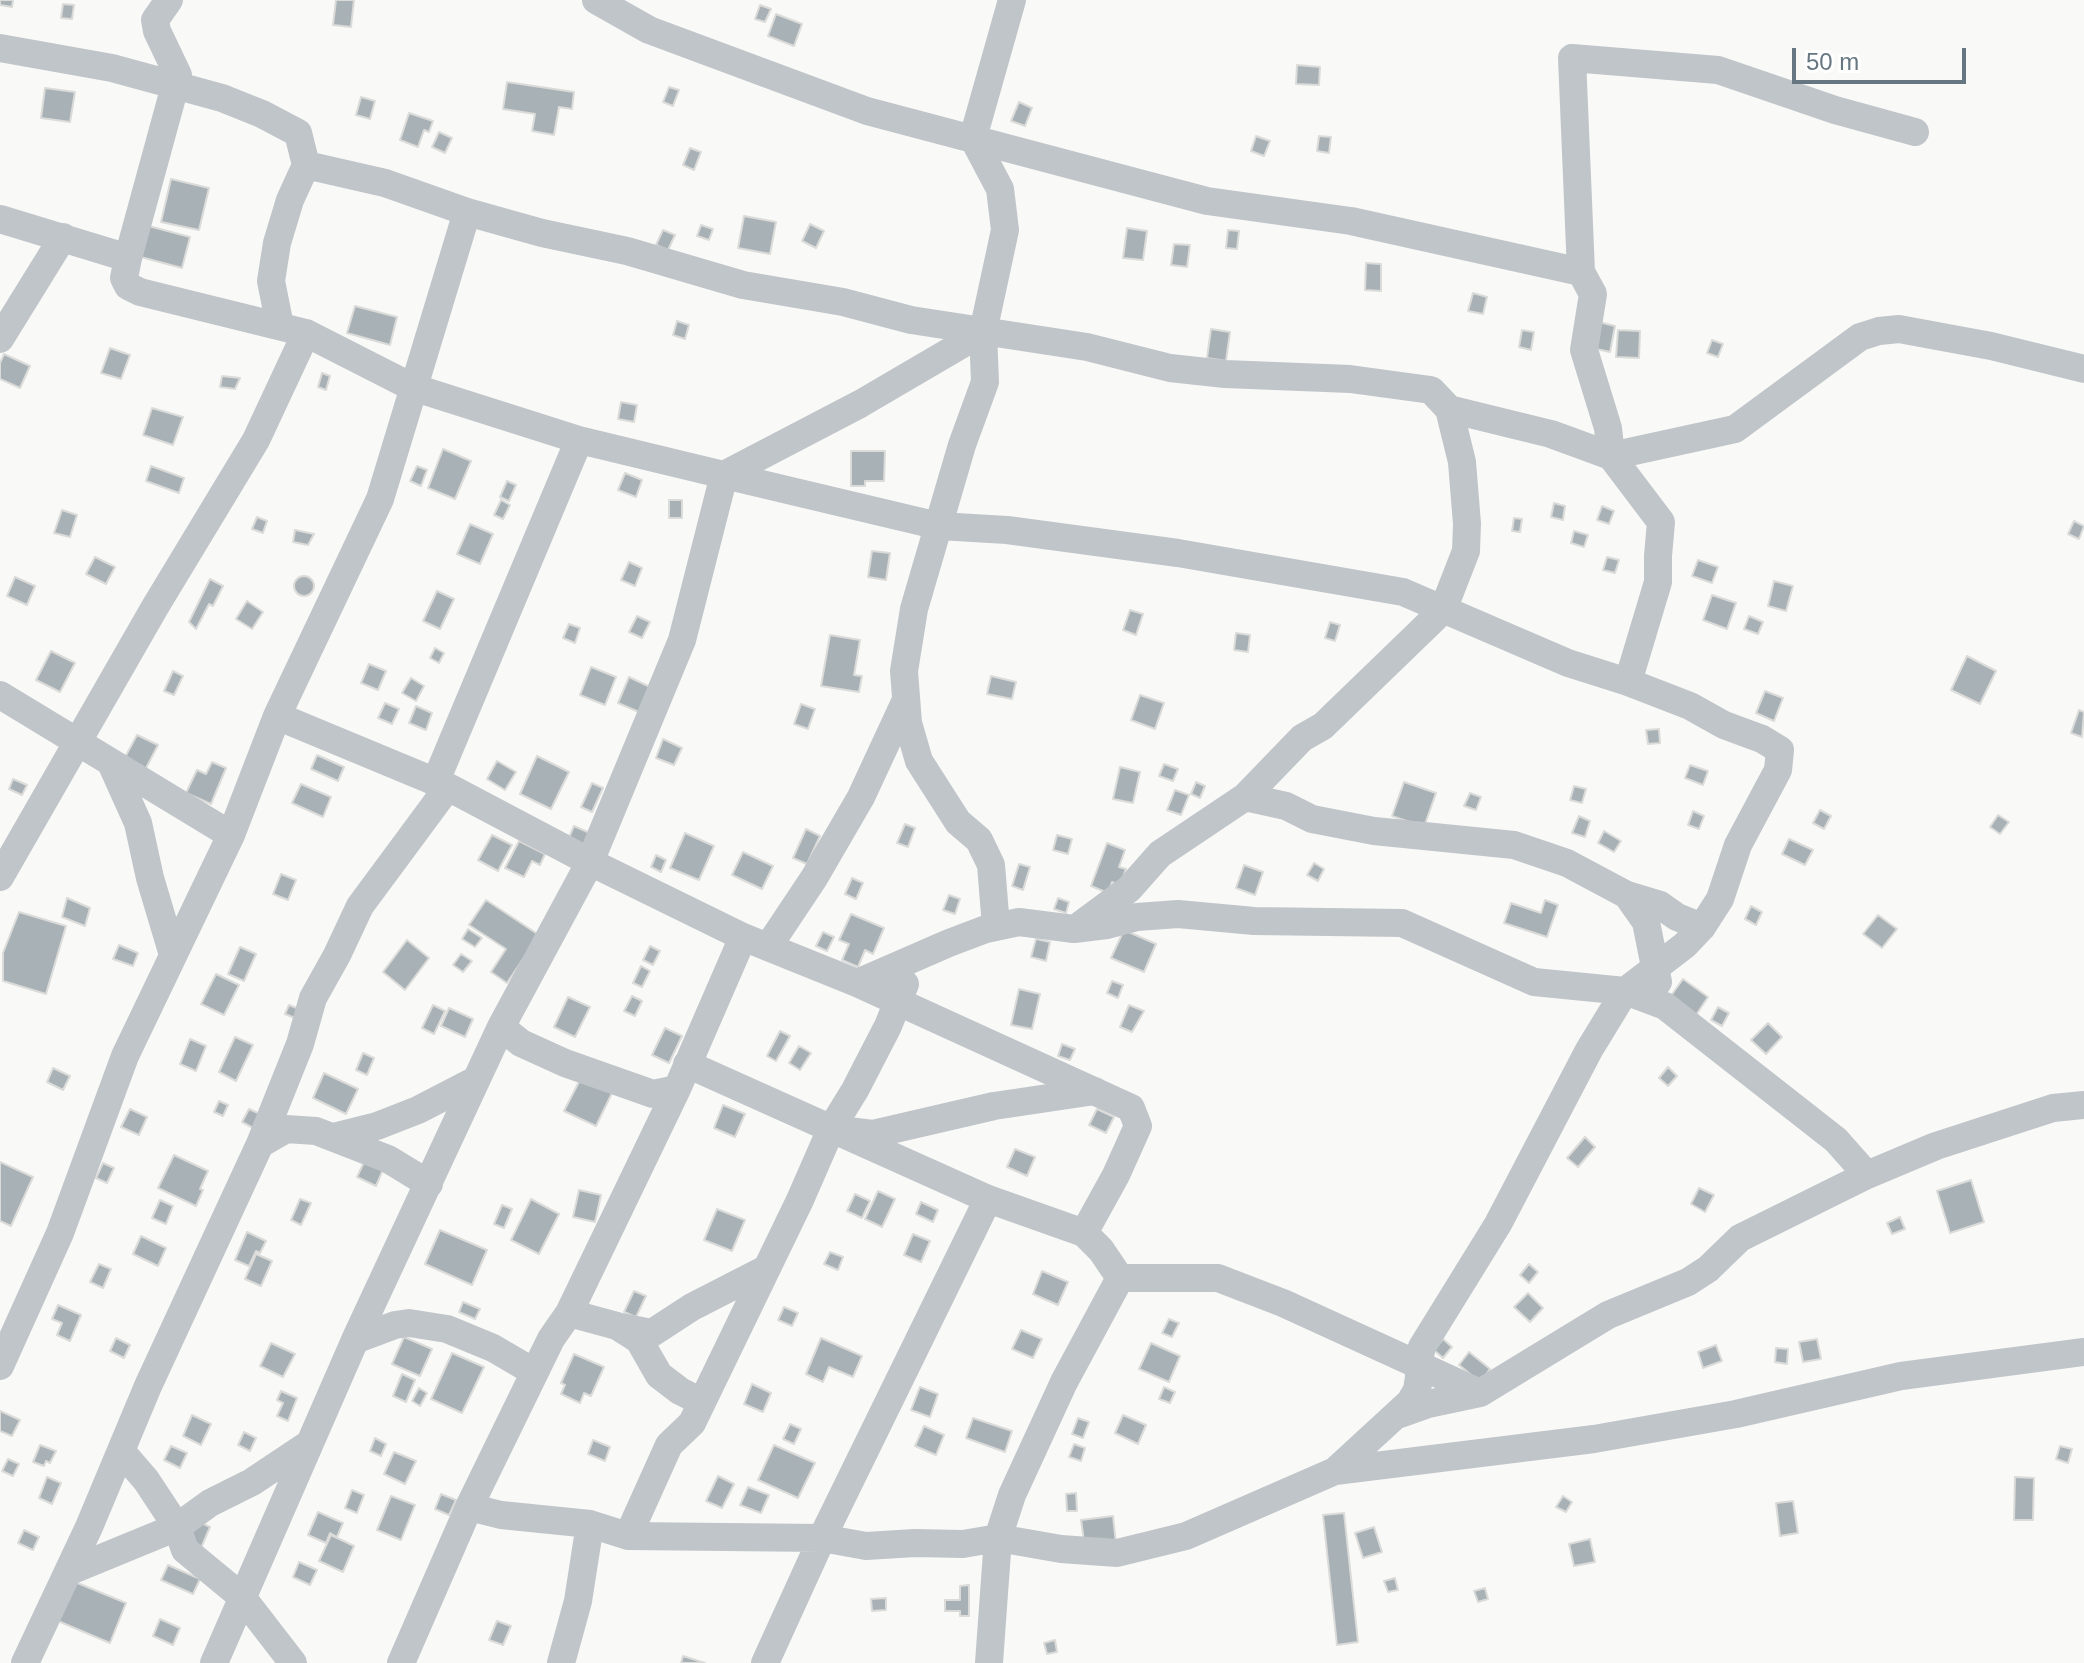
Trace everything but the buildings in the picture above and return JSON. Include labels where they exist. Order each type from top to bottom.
[{"type":"street","points":[[169,0],[155,20],[178,75],[177,86],[124,278],[128,286],[140,292],[293,329],[412,387],[579,440],[724,475],[939,526],[1007,530],[1178,553],[1403,592],[1568,663],[1690,706],[1780,750],[1778,770],[1738,845],[1720,899],[1702,927],[1685,945],[1625,991],[1569,1084],[1498,1224],[1422,1347],[1417,1390],[1410,1402],[1335,1471]]},
{"type":"street","points":[[596,0],[649,30],[867,111],[1207,201],[1351,221],[1581,272]]},
{"type":"street","points":[[996,927],[991,865],[979,840],[958,822],[919,761],[908,723],[904,671],[914,609],[962,445],[985,382],[983,332],[1005,230],[1000,189],[973,138],[1012,0]]},
{"type":"street","points":[[0,48],[112,68],[222,98],[298,133],[306,165],[290,200],[277,243],[271,281],[293,329],[256,440],[155,607],[0,877]]},
{"type":"street","points":[[1628,682],[1658,582],[1661,522],[1611,456],[1608,428],[1584,350],[1593,294],[1581,272],[1572,58],[1718,70],[1835,110],[1915,132]]},
{"type":"street","points":[[306,165],[385,183],[467,212],[542,233],[627,251],[743,285],[843,302],[911,320],[1087,347],[1170,368],[1225,374],[1350,379],[1431,390],[1449,409],[1462,462],[1467,524],[1466,551],[1443,610],[1323,726],[1302,738],[1245,797],[1160,854],[1129,889],[1074,929]]},
{"type":"street","points":[[0,1366],[60,1233],[125,1056],[231,835],[277,716],[380,499],[467,212]]},
{"type":"street","points":[[0,219],[128,258]]},
{"type":"street","points":[[0,339],[63,237]]},
{"type":"street","points":[[1449,409],[1551,434],[1611,456],[1735,429],[1860,337],[1879,331],[1914,331],[2084,369]]},
{"type":"street","points":[[214,1663],[355,1340],[476,1080],[501,1027],[590,862],[682,640],[724,475],[860,404],[983,332]]},
{"type":"street","points":[[25,1663],[70,1571],[148,1386],[260,1144],[300,1044],[313,998],[360,906],[442,785],[579,440]]},
{"type":"street","points":[[0,695],[231,835]]},
{"type":"street","points":[[401,1663],[469,1507],[551,1339],[569,1313],[682,1076],[756,942],[814,878],[861,797],[894,731],[906,699]]},
{"type":"street","points":[[277,716],[442,785],[590,862],[756,942],[857,983],[1131,1108],[1138,1126],[1116,1175],[1084,1233]]},
{"type":"street","points":[[111,763],[138,823],[150,878],[173,955]]},
{"type":"street","points":[[1245,797],[1286,806],[1312,819],[1374,831],[1514,845],[1567,863],[1627,895],[1660,905],[1677,917],[1702,927]]},
{"type":"street","points":[[1627,895],[1646,922],[1654,969],[1665,1006]]},
{"type":"street","points":[[857,983],[996,927],[1019,922],[1074,929],[1137,917],[1178,914],[1254,921],[1402,923],[1534,982],[1625,991],[1665,1006],[1827,1132],[1867,1175]]},
{"type":"street","points":[[628,1536],[669,1445],[692,1423],[831,1129],[855,1090],[898,1002],[913,959]]},
{"type":"street","points":[[501,1027],[521,1043],[565,1063],[653,1094],[682,1076]]},
{"type":"street","points":[[682,1076],[831,1129],[988,1199],[1084,1233],[1101,1250],[1120,1278]]},
{"type":"street","points":[[333,1137],[377,1126],[418,1110],[476,1080]]},
{"type":"street","points":[[831,1129],[873,1134],[994,1106],[1095,1091]]},
{"type":"street","points":[[1397,1415],[1428,1404],[1480,1393],[1608,1315],[1688,1282],[1708,1269],[1740,1238],[1867,1175],[1936,1146],[2053,1108],[2084,1105]]},
{"type":"street","points":[[260,1144],[286,1129],[316,1131],[388,1159],[429,1184]]},
{"type":"street","points":[[765,1663],[822,1538],[988,1199]]},
{"type":"street","points":[[569,1313],[652,1333],[692,1307],[766,1269]]},
{"type":"street","points":[[1120,1278],[1218,1278],[1283,1303],[1480,1393]]},
{"type":"street","points":[[989,1663],[998,1538],[1012,1495],[1064,1382],[1120,1278]]},
{"type":"street","points":[[355,1340],[409,1323],[447,1329],[493,1348],[534,1372]]},
{"type":"street","points":[[617,1326],[639,1340],[659,1375],[702,1402]]},
{"type":"street","points":[[469,1507],[501,1515],[590,1524],[628,1536],[822,1538],[866,1546],[963,1544],[998,1538],[1117,1553],[1186,1536],[1335,1471],[1594,1439],[1736,1414],[1901,1376],[2084,1352]]},
{"type":"street","points":[[70,1571],[177,1527],[210,1503],[252,1482],[309,1444]]},
{"type":"street","points":[[121,1451],[146,1480],[177,1527],[185,1550],[242,1597],[293,1663]]},
{"type":"street","points":[[561,1663],[578,1601],[590,1524]]}]
